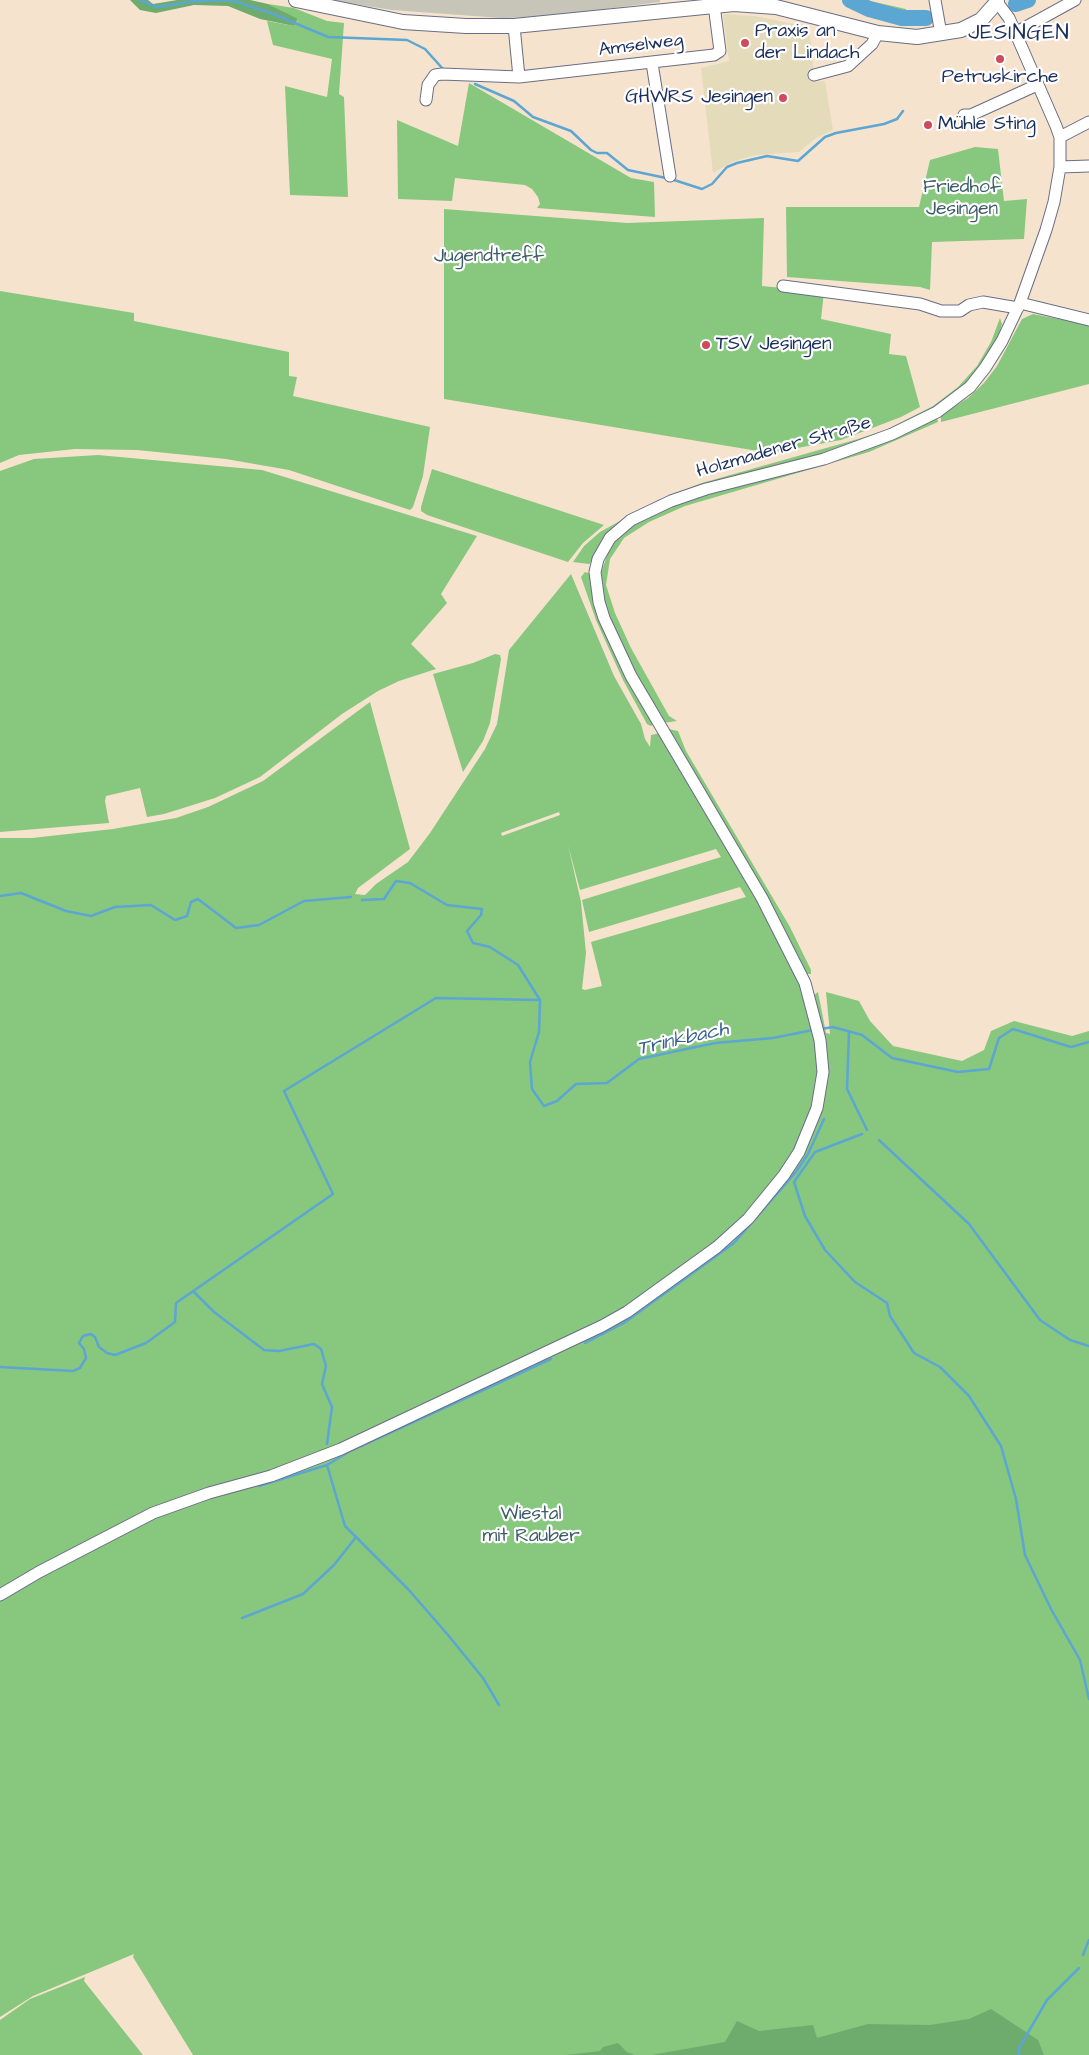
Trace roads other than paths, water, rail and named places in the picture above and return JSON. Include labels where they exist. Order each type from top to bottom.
[{"type":"main road","points":[[296,0],[403,22],[435,26],[514,26],[714,5],[776,7],[878,33],[917,37],[961,30],[981,20],[998,1]]},
{"type":"street","points":[[935,0],[942,34]]},
{"type":"street","points":[[1015,33],[1076,0]]},
{"type":"street","points":[[998,1],[1010,18],[1060,137],[1089,122]]},
{"type":"street","name":"Amselweg","points":[[426,100],[428,85],[435,75],[519,77],[714,55],[720,51],[714,5]]},
{"type":"street","points":[[514,26],[519,77]]},
{"type":"street","points":[[814,75],[848,66],[872,44],[878,33]]},
{"type":"street","points":[[652,63],[670,176]]},
{"type":"street","points":[[964,115],[971,115],[1037,85]]},
{"type":"street","name":"Holzmadener Straße","points":[[0,1595],[39,1572],[154,1513],[209,1493],[271,1476],[341,1449],[567,1344],[627,1312],[717,1248],[748,1219],[784,1175],[799,1152],[817,1108],[823,1072],[820,1040],[805,983],[762,898],[636,685],[616,646],[599,602],[595,572],[598,559],[616,532],[646,513],[706,489],[824,458],[892,434],[937,412],[970,387],[1002,341],[1019,305],[1046,230],[1054,202],[1060,167],[1060,137]]},
{"type":"street","points":[[1060,167],[1089,166]]},
{"type":"street","points":[[783,286],[920,304],[941,311],[960,311],[969,305],[983,302],[1019,305],[1089,320]]},
{"type":"waterway","points":[[140,0],[157,7],[196,1],[230,0],[271,13],[328,37],[407,40],[425,49],[443,69]]},
{"type":"waterway","points":[[850,0],[869,9],[902,18],[926,18]]},
{"type":"waterway","points":[[1016,4],[1028,0]]},
{"type":"waterway","points":[[475,84],[514,101],[533,117],[571,131],[591,150],[597,153],[607,153],[628,170],[666,178]]},
{"type":"waterway","points":[[671,179],[702,189],[712,184],[727,167],[737,163],[767,156],[798,161],[825,137],[836,133],[884,124],[897,119],[903,111]]},
{"type":"waterway","name":"Trinkbach","points":[[362,900],[384,899],[396,881],[410,883],[447,905],[482,909],[481,915],[467,931],[473,943],[490,947],[518,965],[540,1000],[539,1032],[530,1062],[532,1089],[544,1106],[557,1101],[576,1084],[607,1083],[639,1059],[715,1043],[773,1038],[813,1030]]},
{"type":"waterway","name":"Trinkbach","points":[[0,896],[21,893],[66,911],[91,916],[115,907],[151,905],[175,920],[187,916],[191,902],[198,899],[236,928],[259,925],[304,901],[351,897]]},
{"type":"waterway","points":[[0,1367],[73,1371],[80,1368],[86,1358],[84,1349],[79,1343],[83,1336],[91,1334],[95,1337],[99,1347],[107,1353],[115,1355],[146,1343],[175,1322],[176,1303],[333,1194],[284,1091],[436,998],[539,1000]]},
{"type":"waterway","name":"Trinkbach","points":[[821,1029],[833,1027],[862,1035],[892,1058],[958,1072],[989,1069],[999,1038],[1013,1029],[1071,1047],[1089,1042]]},
{"type":"waterway","points":[[849,1032],[847,1089],[867,1130]]},
{"type":"waterway","points":[[585,1343],[624,1323],[734,1243],[796,1172],[808,1154],[824,1119]]},
{"type":"waterway","points":[[862,1134],[815,1152],[794,1182],[805,1216],[825,1250],[855,1282],[887,1303],[890,1316],[914,1353],[940,1367],[969,1396],[1001,1446],[1016,1499],[1025,1555],[1051,1609],[1080,1660],[1089,1699]]},
{"type":"waterway","points":[[879,1140],[969,1224],[1040,1320],[1070,1340],[1089,1346]]},
{"type":"waterway","points":[[193,1291],[214,1312],[264,1350],[279,1351],[314,1344],[321,1349],[326,1366],[322,1384],[332,1407],[327,1444]]},
{"type":"waterway","points":[[259,1486],[327,1465],[350,1451],[551,1359]]},
{"type":"waterway","points":[[327,1465],[345,1526],[408,1589],[448,1635],[483,1678],[499,1705]]},
{"type":"waterway","points":[[242,1618],[303,1594],[334,1565],[356,1537]]},
{"type":"waterway","points":[[1083,1955],[1089,1940]]},
{"type":"waterway","points":[[1019,2055],[1019,2048],[1047,2000],[1079,1968]]},
{"type":"place","name":"Praxis an der Lindach","points":[[745,43]]},
{"type":"place","name":"Petruskirche","points":[[1000,59]]},
{"type":"place","name":"GHWRS Jesingen","points":[[783,98]]},
{"type":"place","name":"Mühle Sting","points":[[928,125]]},
{"type":"place","name":"TSV Jesingen","points":[[706,345]]},
{"type":"district","name":"JESINGEN","points":[[1019,35]]},
{"type":"park label","name":"Friedhof Jesingen","points":[[962,199]]},
{"type":"park label","name":"Jugendtreff","points":[[489,257]]},
{"type":"park label","name":"Wiestal mit Rauber","points":[[531,1526]]}]
